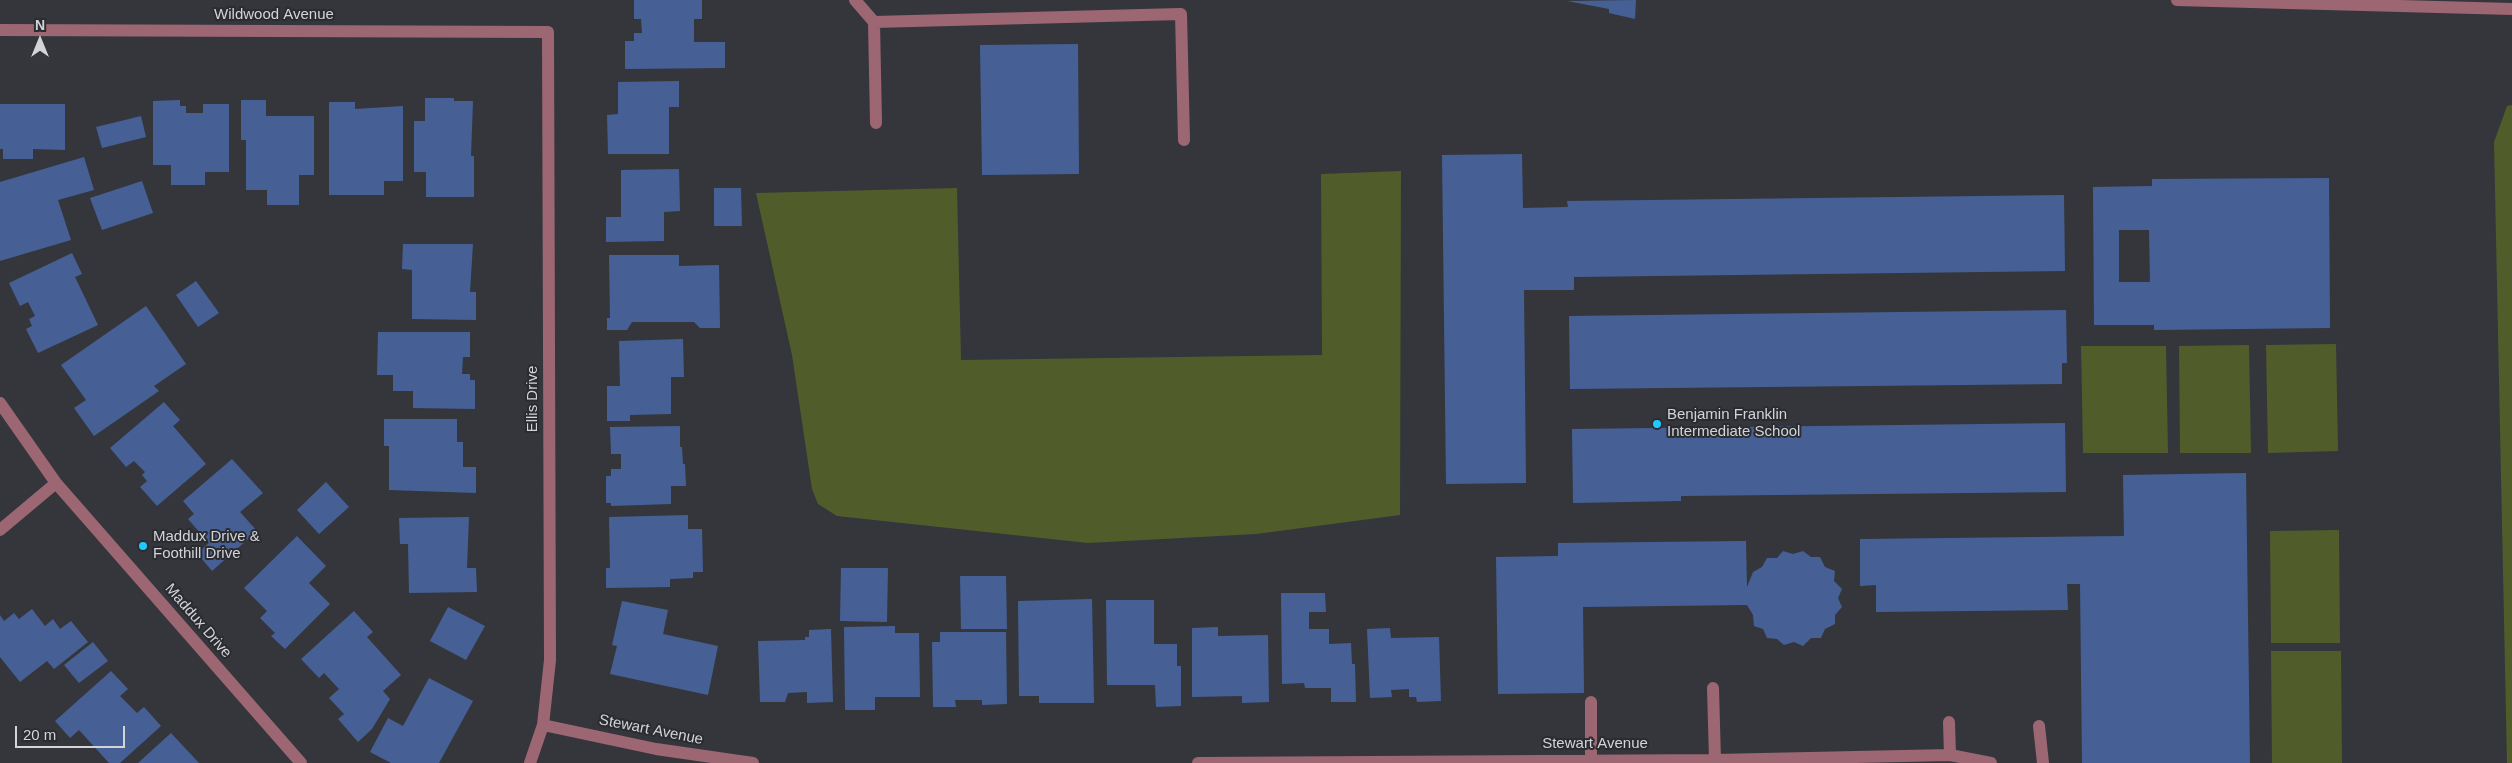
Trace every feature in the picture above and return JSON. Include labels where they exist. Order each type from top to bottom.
[{"type":"street","points":[[855,0],[874,22],[876,123]]},
{"type":"street","points":[[2177,0],[2512,9]]},
{"type":"street","points":[[874,22],[1181,14],[1184,140]]},
{"type":"street","name":"Wildwood Avenue","points":[[0,30],[548,32]]},
{"type":"street","name":"Ellis Drive","points":[[530,763],[543,725],[550,660],[548,32]]},
{"type":"street","name":"Maddux Drive","points":[[0,403],[56,483],[301,763]]},
{"type":"street","points":[[0,530],[56,483]]},
{"type":"street","points":[[1713,688],[1715,760]]},
{"type":"street","points":[[1591,702],[1591,761]]},
{"type":"street","points":[[1949,722],[1950,755]]},
{"type":"street","name":"Stewart Avenue","points":[[543,725],[656,748],[753,763]]},
{"type":"street","points":[[2039,726],[2043,763]]},
{"type":"street","name":"Stewart Avenue","points":[[1198,763],[1715,760],[1950,755],[1991,763]]},
{"type":"green space","points":[[2512,105],[2512,763],[2507,763],[2494,142],[2507,106]]},
{"type":"green space","points":[[1401,171],[1400,515],[1256,534],[1088,543],[837,516],[818,504],[812,489],[792,355],[756,193],[957,188],[961,360],[1322,355],[1321,174]]},
{"type":"green space","points":[[2336,344],[2338,451],[2268,453],[2266,345]]},
{"type":"green space","points":[[2249,345],[2251,453],[2180,453],[2179,346]]},
{"type":"green space","points":[[2081,346],[2166,346],[2168,453],[2083,453]]},
{"type":"green space","points":[[2339,530],[2340,643],[2271,643],[2270,531]]},
{"type":"green space","points":[[2271,651],[2341,651],[2342,763],[2272,763]]},
{"type":"building","points":[[634,0],[702,0],[702,19],[694,19],[694,42],[725,42],[725,68],[625,69],[625,41],[634,41],[634,33],[642,33],[641,19],[634,19]]},
{"type":"building","points":[[1636,0],[1635,19],[1609,13],[1609,9],[1567,1]]},
{"type":"building","points":[[1078,44],[1079,174],[982,175],[980,45]]},
{"type":"building","points":[[679,81],[679,107],[669,107],[669,154],[608,154],[607,115],[618,114],[618,82]]},
{"type":"building","points":[[425,98],[454,98],[454,101],[473,101],[471,156],[474,156],[474,197],[426,197],[426,172],[414,172],[414,121],[425,121]]},
{"type":"building","points":[[180,100],[180,106],[186,106],[186,113],[203,113],[203,104],[229,104],[229,172],[205,172],[205,185],[171,185],[171,165],[153,165],[153,101]]},
{"type":"building","points":[[241,100],[266,100],[266,116],[314,116],[314,175],[299,175],[299,205],[267,205],[267,190],[246,190],[246,140],[241,140]]},
{"type":"building","points":[[329,102],[355,102],[355,109],[403,106],[403,181],[384,181],[384,195],[329,195]]},
{"type":"building","points":[[0,104],[65,104],[65,150],[33,149],[33,159],[3,159],[3,149],[0,149]]},
{"type":"building","points":[[141,116],[146,137],[102,148],[96,127]]},
{"type":"building","points":[[1522,154],[1523,208],[1568,207],[1567,201],[2064,195],[2065,271],[1574,277],[1574,290],[1524,290],[1526,483],[1446,484],[1442,155]]},
{"type":"building","points":[[84,157],[94,190],[58,200],[71,240],[0,261],[0,182]]},
{"type":"building","points":[[679,169],[680,211],[664,212],[664,241],[606,242],[606,217],[621,217],[621,170]]},
{"type":"building","points":[[2329,178],[2330,328],[2154,330],[2154,325],[2094,325],[2093,187],[2152,186],[2152,179]],"holes":[[[2119,230],[2149,230],[2150,282],[2119,282]]]},
{"type":"building","points":[[142,181],[153,213],[102,230],[90,198]]},
{"type":"building","points":[[714,188],[741,188],[742,226],[714,226]]},
{"type":"building","points":[[403,244],[473,244],[470,292],[476,292],[476,320],[412,319],[412,270],[402,269]]},
{"type":"building","points":[[72,253],[82,274],[75,277],[98,325],[38,353],[26,329],[32,326],[29,319],[35,316],[28,302],[20,306],[9,283]]},
{"type":"building","points":[[609,255],[679,255],[679,266],[719,265],[720,328],[700,328],[694,322],[632,322],[627,330],[607,330],[607,318],[610,318]]},
{"type":"building","points":[[196,281],[219,313],[198,327],[176,295]]},
{"type":"building","points":[[146,306],[186,364],[154,386],[159,391],[94,436],[74,408],[86,400],[61,365]]},
{"type":"building","points":[[2066,310],[2067,363],[2062,363],[2062,384],[1570,389],[1569,316]]},
{"type":"building","points":[[378,332],[470,332],[470,357],[463,357],[462,374],[470,374],[470,380],[475,380],[475,409],[413,408],[413,391],[393,391],[393,375],[377,375]]},
{"type":"building","points":[[683,339],[684,377],[671,377],[671,414],[630,415],[630,421],[607,421],[607,386],[620,386],[619,341]]},
{"type":"building","points":[[164,402],[180,420],[173,426],[206,464],[157,506],[140,487],[147,481],[142,475],[145,472],[134,461],[126,467],[110,448]]},
{"type":"building","points":[[384,419],[457,419],[457,442],[463,442],[463,467],[476,467],[476,493],[389,490],[389,446],[384,446]]},
{"type":"building","points":[[2065,423],[2066,492],[1681,496],[1681,501],[1573,503],[1572,429]]},
{"type":"building","points":[[680,426],[680,447],[682,447],[683,464],[685,464],[686,486],[671,486],[671,504],[611,506],[611,503],[606,503],[606,476],[611,476],[611,469],[621,469],[621,454],[611,454],[610,427]]},
{"type":"building","points":[[232,459],[263,493],[240,512],[257,531],[212,571],[197,553],[209,543],[188,519],[194,514],[183,501]]},
{"type":"building","points":[[2246,473],[2250,763],[2082,763],[2080,584],[2067,584],[2068,610],[1876,612],[1876,585],[1860,586],[1860,539],[2124,536],[2123,475]]},
{"type":"building","points":[[326,482],[349,507],[319,534],[297,510]]},
{"type":"building","points":[[688,515],[688,529],[702,529],[703,572],[693,572],[693,578],[670,579],[670,587],[606,588],[606,568],[610,568],[609,517]]},
{"type":"building","points":[[469,517],[467,568],[476,568],[477,592],[409,593],[408,544],[400,544],[399,518]]},
{"type":"building","points":[[297,536],[326,566],[309,583],[330,604],[285,649],[271,636],[275,633],[260,618],[267,611],[244,588]]},
{"type":"building","points":[[1746,541],[1747,587],[1753,572],[1762,567],[1767,558],[1777,558],[1783,551],[1793,554],[1803,551],[1811,557],[1820,557],[1825,567],[1835,571],[1834,581],[1842,589],[1838,598],[1842,607],[1835,615],[1835,624],[1825,629],[1821,638],[1811,638],[1803,646],[1794,642],[1784,645],[1777,639],[1767,638],[1763,629],[1754,626],[1753,615],[1747,605],[1583,607],[1584,693],[1498,694],[1496,557],[1558,556],[1558,543]]},
{"type":"building","points":[[841,568],[888,568],[887,622],[840,621]]},
{"type":"building","points":[[960,576],[1006,576],[1007,629],[961,629]]},
{"type":"building","points":[[1281,593],[1325,593],[1326,612],[1309,612],[1309,629],[1329,629],[1329,644],[1351,643],[1352,664],[1355,664],[1356,702],[1331,702],[1331,688],[1305,688],[1304,683],[1282,684]]},
{"type":"building","points":[[1092,599],[1094,703],[1039,703],[1039,696],[1019,696],[1018,601]]},
{"type":"building","points":[[1106,600],[1154,600],[1154,644],[1177,644],[1177,666],[1181,666],[1181,706],[1156,707],[1155,685],[1107,685]]},
{"type":"building","points":[[622,601],[668,610],[663,634],[718,646],[708,695],[610,674],[617,646],[612,645]]},
{"type":"building","points":[[448,607],[485,626],[466,660],[430,641]]},
{"type":"building","points":[[32,609],[45,626],[53,619],[60,629],[71,621],[88,642],[54,669],[47,661],[20,682],[0,657],[0,615],[4,621],[14,613],[19,619]]},
{"type":"building","points":[[354,611],[373,632],[367,637],[401,675],[383,691],[390,699],[372,729],[358,742],[338,719],[344,714],[329,698],[339,689],[324,673],[319,678],[301,659]]},
{"type":"building","points":[[895,626],[895,633],[919,633],[920,697],[875,697],[875,710],[845,710],[844,627]]},
{"type":"building","points":[[1218,627],[1218,636],[1268,635],[1269,702],[1242,703],[1242,696],[1192,697],[1192,628]]},
{"type":"building","points":[[1390,628],[1391,638],[1439,637],[1441,701],[1417,702],[1416,697],[1409,697],[1409,689],[1391,690],[1392,697],[1370,698],[1367,629]]},
{"type":"building","points":[[831,629],[833,702],[807,703],[807,692],[788,693],[785,702],[760,702],[758,641],[805,640],[805,637],[809,637],[809,630]]},
{"type":"building","points":[[940,632],[1006,632],[1007,704],[982,705],[982,700],[955,700],[956,707],[933,707],[932,642],[940,642]]},
{"type":"building","points":[[93,642],[108,661],[79,683],[64,665]]},
{"type":"building","points":[[111,671],[128,689],[120,696],[137,713],[144,707],[161,726],[120,763],[109,763],[79,730],[70,738],[55,721]]},
{"type":"building","points":[[429,678],[473,701],[439,763],[391,763],[370,752],[388,718],[403,726]]},
{"type":"building","points":[[171,733],[199,763],[138,763]]},
{"type":"place","name":"Benjamin Franklin Intermediate School","points":[[1657,424]]},
{"type":"place","name":"Maddux Drive & Foothill Drive","points":[[143,546]]}]
